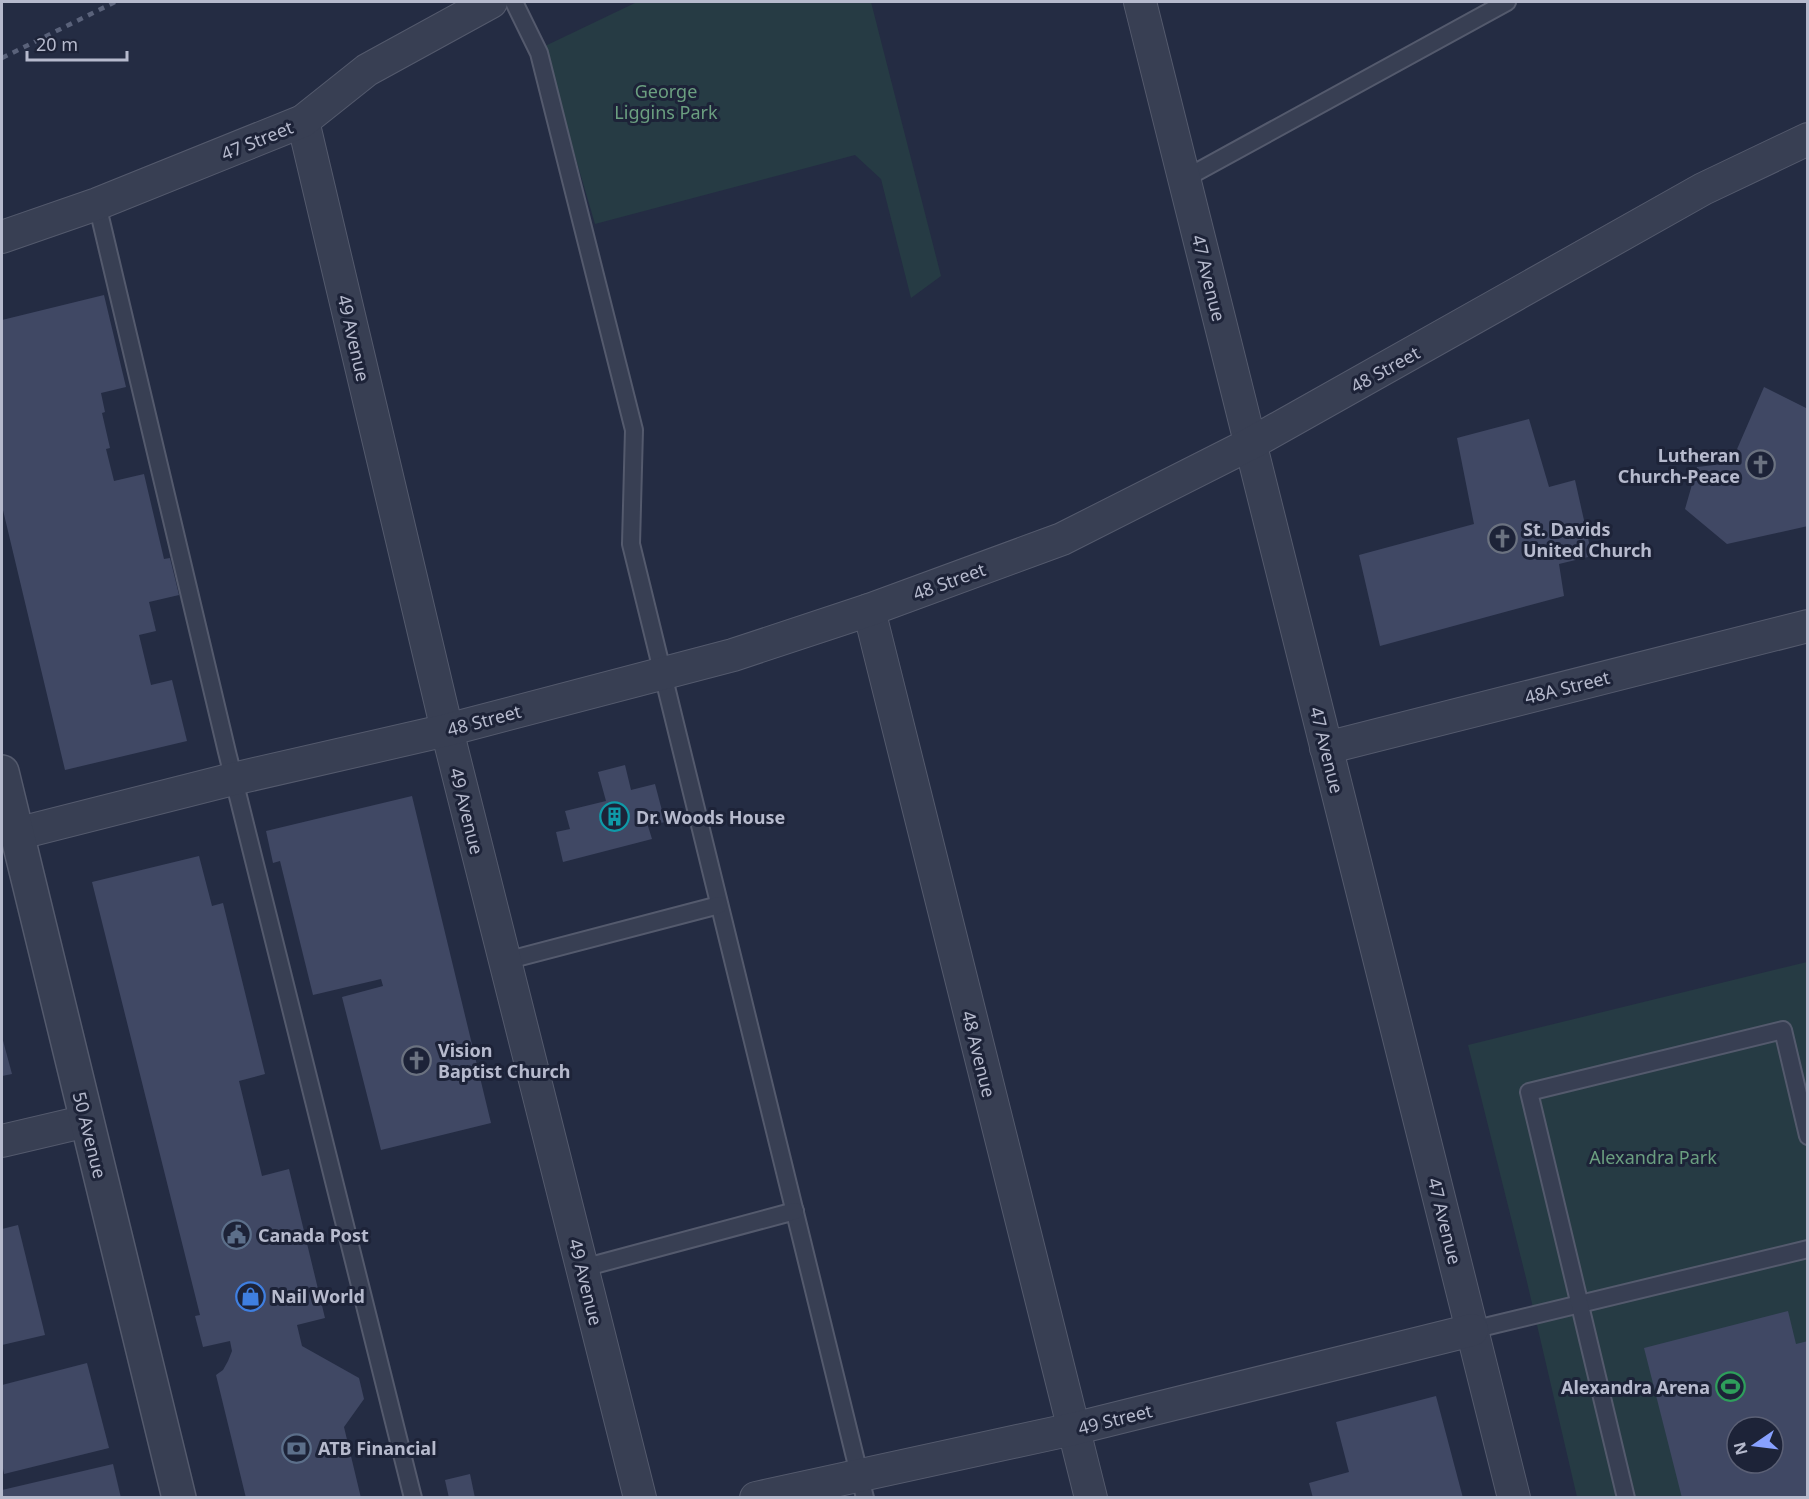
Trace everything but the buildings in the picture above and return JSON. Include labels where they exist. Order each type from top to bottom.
[{"type":"street","name":"47 Street","points":[[2,237],[97,204],[303,121],[367,70],[491,2]]},
{"type":"street","name":"47 Avenue","points":[[1140,2],[1514,1497]]},
{"type":"street","name":"49 Avenue","points":[[303,121],[447,730],[640,1497]]},
{"type":"street","name":"48 Street","points":[[16,834],[233,779],[447,730],[733,655],[869,610],[1062,539],[1251,444],[1703,189],[1808,139]]},
{"type":"street","name":"48 Avenue","points":[[869,610],[1091,1497]]},
{"type":"street","name":"48A Street","points":[[1326,748],[1808,626]]},
{"type":"street","name":"50 Avenue","points":[[2,772],[179,1497]]},
{"type":"street","points":[[2,1142],[87,1121]]},
{"type":"street","name":"49 Street","points":[[756,1497],[862,1486],[1073,1429],[1472,1330]]},
{"type":"lane","points":[[514,2],[539,53],[634,430],[631,544],[862,1486]]},
{"type":"lane","points":[[1184,179],[1507,2]]},
{"type":"lane","points":[[97,204],[233,779],[413,1497]]},
{"type":"lane","points":[[505,961],[719,905]]},
{"type":"lane","points":[[1626,1497],[1529,1092],[1783,1030],[1808,1136]]},
{"type":"lane","points":[[583,1268],[795,1211]]},
{"type":"lane","points":[[1472,1330],[1808,1249]]},
{"type":"green space","name":"George Liggins Park","points":[[637,2],[871,2],[941,276],[911,298],[881,179],[855,155],[595,224],[543,47]]},
{"type":"green space","name":"Alexandra Park","points":[[1807,962],[1807,1497],[1577,1497],[1468,1045]]},
{"type":"railway","points":[[2,58],[115,2]]},
{"type":"place","name":"Lutheran Church-Peace","points":[[1761,465]]},
{"type":"place","name":"St. Davids United Church","points":[[1502,539]]},
{"type":"place","name":"Dr. Woods House","points":[[615,817]]},
{"type":"place","name":"Vision Baptist Church","points":[[417,1060]]},
{"type":"place","name":"Canada Post","points":[[237,1235]]},
{"type":"place","name":"Nail World","points":[[250,1296]]},
{"type":"place","name":"Alexandra Arena","points":[[1731,1387]]},
{"type":"place","name":"ATB Financial","points":[[297,1448]]}]
